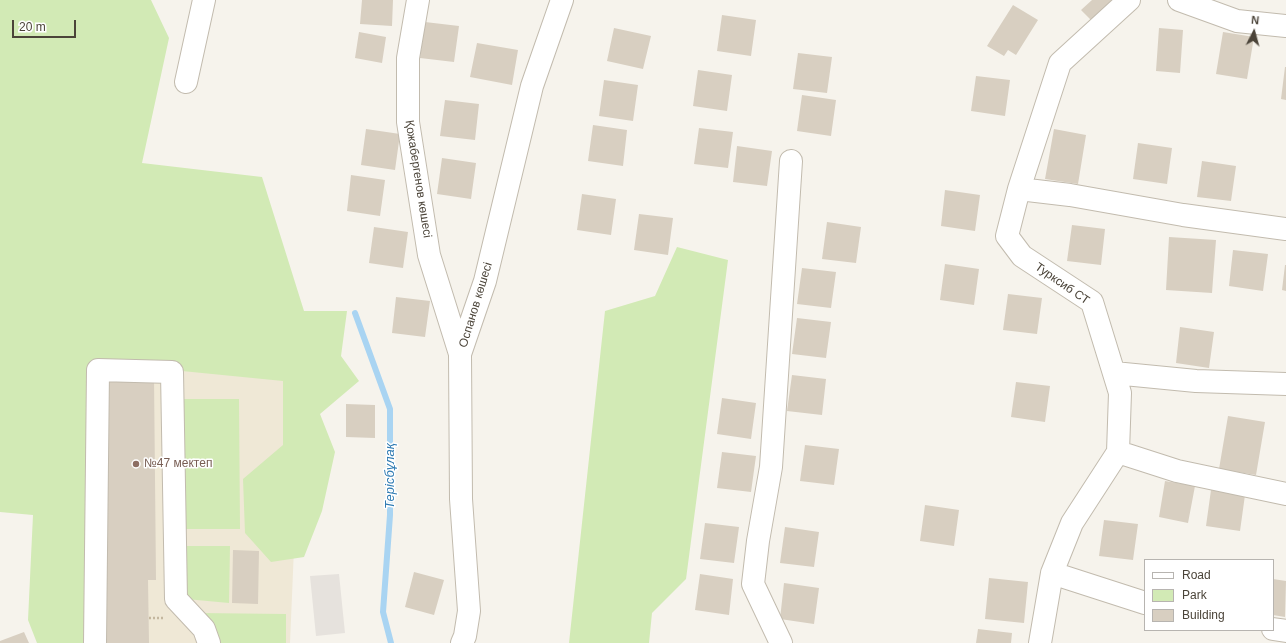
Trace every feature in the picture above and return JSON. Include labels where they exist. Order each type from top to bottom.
[{"type":"street","points":[[186,82],[204,0]]},
{"type":"street","name":"Қожабергенов көшесі","points":[[418,0],[408,58],[408,122],[429,255],[460,354]]},
{"type":"street","name":"Оспанов көшесі","points":[[464,641],[469,611],[462,499],[460,354],[485,280],[532,86],[562,0]]},
{"type":"street","name":"Турксиб СТ","points":[[1118,452],[1120,393],[1092,302],[1022,256],[1007,236],[1019,189],[1060,62],[1129,0]]},
{"type":"street","points":[[1179,0],[1237,21],[1286,26]]},
{"type":"street","points":[[781,643],[753,584],[758,541],[771,467],[790,160]]},
{"type":"street","points":[[1019,189],[1070,195],[1183,215],[1286,229]]},
{"type":"street","points":[[94,643],[98,370],[172,372],[176,599],[204,629],[209,643]]},
{"type":"street","points":[[1114,373],[1196,381],[1286,384]]},
{"type":"street","points":[[1040,643],[1052,573],[1072,523],[1118,452],[1177,471],[1286,494]]},
{"type":"street","points":[[1052,573],[1144,603]]},
{"type":"street","points":[[1274,629],[1286,631]]},
{"type":"path","points":[[149,618],[163,618]]},
{"type":"shaded area","name":"№47 мектеп","points":[[93,306],[304,311],[290,643],[286,643],[286,614],[211,643],[85,643]]},
{"type":"shaded area","points":[[339,574],[345,633],[316,636],[310,576]]},
{"type":"green space","points":[[0,0],[151,0],[169,38],[142,163],[262,177],[304,311],[347,311],[341,356],[359,381],[320,414],[335,452],[322,511],[304,557],[271,562],[245,533],[243,479],[283,445],[283,381],[91,362],[85,643],[37,643],[28,620],[33,515],[0,512]]},
{"type":"green space","points":[[677,247],[728,260],[686,579],[652,613],[649,643],[569,643],[605,311],[655,296]]},
{"type":"green space","points":[[182,399],[239,399],[240,529],[183,529]]},
{"type":"green space","points":[[183,546],[230,546],[229,603],[186,599]]},
{"type":"green space","points":[[197,613],[286,614],[286,643],[211,643]]},
{"type":"building","points":[[362,0],[393,0],[392,26],[360,24]]},
{"type":"building","points":[[1092,0],[1120,0],[1095,24],[1081,10]]},
{"type":"building","points":[[1013,5],[1038,20],[1016,55],[1008,50],[1004,56],[987,46]]},
{"type":"building","points":[[722,15],[756,20],[751,56],[717,51]]},
{"type":"building","points":[[425,22],[459,26],[454,62],[420,58]]},
{"type":"building","points":[[614,28],[651,36],[643,69],[607,61]]},
{"type":"building","points":[[1159,28],[1183,30],[1180,73],[1156,71]]},
{"type":"building","points":[[359,32],[386,37],[382,63],[355,58]]},
{"type":"building","points":[[1223,32],[1254,37],[1247,79],[1216,74]]},
{"type":"building","points":[[477,43],[518,50],[512,85],[470,77]]},
{"type":"building","points":[[798,53],[832,57],[827,93],[793,89]]},
{"type":"building","points":[[1286,67],[1286,100],[1281,99]]},
{"type":"building","points":[[698,70],[732,75],[727,111],[693,106]]},
{"type":"building","points":[[976,76],[1010,80],[1005,116],[971,111]]},
{"type":"building","points":[[604,80],[638,85],[633,121],[599,116]]},
{"type":"building","points":[[802,95],[836,100],[831,136],[797,131]]},
{"type":"building","points":[[445,100],[479,104],[475,140],[440,136]]},
{"type":"building","points":[[593,125],[627,130],[623,166],[588,161]]},
{"type":"building","points":[[699,128],[733,132],[728,168],[694,164]]},
{"type":"building","points":[[366,129],[400,134],[395,170],[361,165]]},
{"type":"building","points":[[1054,129],[1086,135],[1078,184],[1045,179]]},
{"type":"building","points":[[1138,143],[1172,148],[1167,184],[1133,179]]},
{"type":"building","points":[[737,146],[772,151],[767,186],[733,182]]},
{"type":"building","points":[[442,158],[476,163],[471,199],[437,194]]},
{"type":"building","points":[[1202,161],[1236,166],[1231,201],[1197,197]]},
{"type":"building","points":[[351,175],[385,180],[380,216],[347,211]]},
{"type":"building","points":[[945,190],[980,195],[975,231],[941,226]]},
{"type":"building","points":[[582,194],[616,199],[611,235],[577,230]]},
{"type":"building","points":[[639,214],[673,218],[668,255],[634,250]]},
{"type":"building","points":[[827,222],[861,227],[856,263],[822,259]]},
{"type":"building","points":[[1072,225],[1105,229],[1101,265],[1067,261]]},
{"type":"building","points":[[374,227],[408,232],[403,268],[369,263]]},
{"type":"building","points":[[1169,237],[1216,240],[1212,293],[1166,290]]},
{"type":"building","points":[[1233,250],[1268,254],[1263,291],[1229,286]]},
{"type":"building","points":[[945,264],[979,269],[974,305],[940,300]]},
{"type":"building","points":[[1286,265],[1286,291],[1282,290]]},
{"type":"building","points":[[802,268],[836,272],[831,308],[797,304]]},
{"type":"building","points":[[1008,294],[1042,298],[1037,334],[1003,330]]},
{"type":"building","points":[[396,297],[430,301],[425,337],[392,333]]},
{"type":"building","points":[[797,318],[831,322],[826,358],[792,354]]},
{"type":"building","points":[[1180,327],[1214,332],[1209,368],[1176,363]]},
{"type":"building","points":[[792,375],[826,379],[822,415],[787,411]]},
{"type":"building","points":[[103,376],[154,377],[156,580],[148,580],[149,643],[98,643]]},
{"type":"building","points":[[1016,382],[1050,386],[1045,422],[1011,417]]},
{"type":"building","points":[[722,398],[756,403],[751,439],[717,434]]},
{"type":"building","points":[[346,404],[375,405],[375,438],[346,437]]},
{"type":"building","points":[[1228,416],[1265,422],[1256,475],[1219,469]]},
{"type":"building","points":[[805,445],[839,449],[834,485],[800,481]]},
{"type":"building","points":[[722,452],[756,456],[751,492],[717,488]]},
{"type":"building","points":[[1165,481],[1195,486],[1188,523],[1159,517]]},
{"type":"building","points":[[1211,490],[1245,495],[1240,531],[1206,526]]},
{"type":"building","points":[[925,505],[959,510],[954,546],[920,541]]},
{"type":"building","points":[[1104,520],[1138,524],[1133,560],[1099,556]]},
{"type":"building","points":[[705,523],[739,527],[734,563],[700,559]]},
{"type":"building","points":[[785,527],[819,532],[814,567],[780,563]]},
{"type":"building","points":[[233,550],[259,551],[258,604],[232,603]]},
{"type":"building","points":[[414,572],[444,580],[434,615],[405,607]]},
{"type":"building","points":[[700,574],[733,579],[729,615],[695,610]]},
{"type":"building","points":[[989,578],[1028,582],[1024,623],[985,619]]},
{"type":"building","points":[[1274,579],[1286,581],[1285,617],[1274,615]]},
{"type":"building","points":[[784,583],[819,588],[814,624],[780,619]]},
{"type":"building","points":[[978,629],[1012,633],[1011,643],[976,643]]},
{"type":"building","points":[[24,632],[29,643],[0,643],[0,641]]},
{"type":"waterway","name":"Терісбұлақ","points":[[355,313],[390,409],[390,515],[383,612],[391,643]]},
{"type":"place","name":"№47 мектеп","points":[[136,464]]}]
